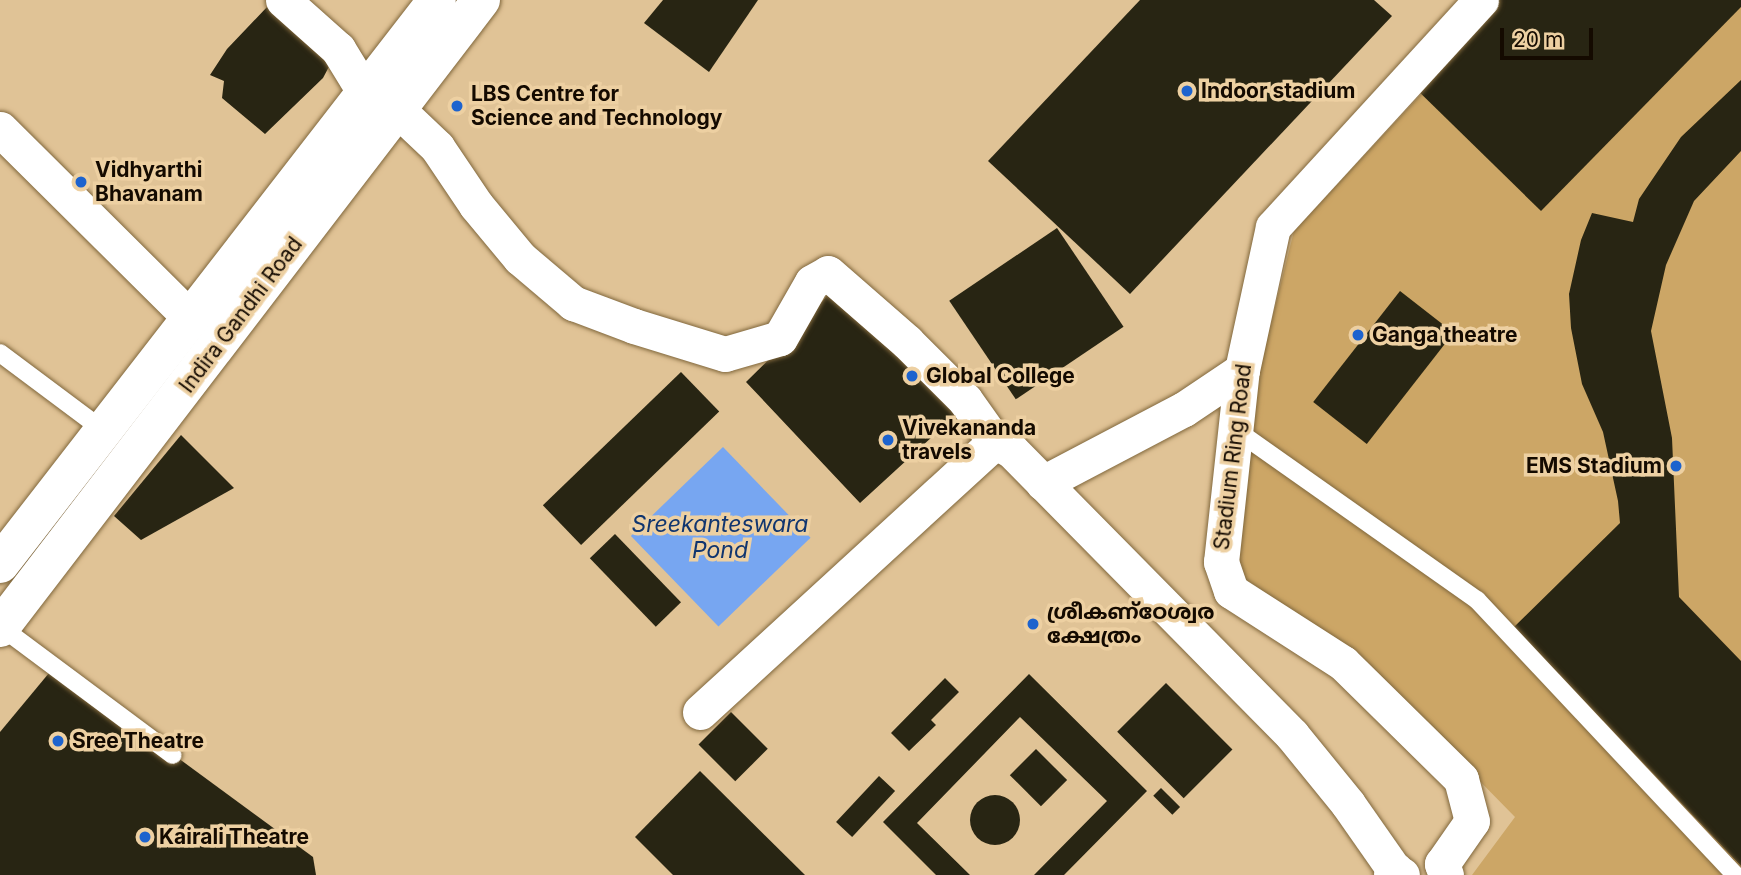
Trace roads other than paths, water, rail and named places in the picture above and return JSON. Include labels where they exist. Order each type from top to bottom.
[{"type":"main road","name":"Indira Gandhi Road","points":[[1,627],[382,101],[437,0]]},
{"type":"main road","name":"Indira Gandhi Road","points":[[0,564],[189,317],[382,101],[481,0]]},
{"type":"street","points":[[283,0],[338,49],[382,101],[437,147],[476,205],[520,258],[573,303],[725,354],[780,338],[812,282],[828,273],[908,342],[965,400],[995,442],[1011,450],[1292,735],[1348,804],[1397,874]]},
{"type":"street","name":"Stadium Ring Road","points":[[1446,875],[1443,864],[1472,821],[1461,779],[1343,663],[1231,591],[1221,562],[1242,370],[1273,227],[1481,0]]},
{"type":"street","points":[[0,130],[189,317]]},
{"type":"street","points":[[1044,483],[1184,409],[1242,370]]},
{"type":"street","points":[[700,712],[995,442]]},
{"type":"lane","points":[[0,354],[103,429]]},
{"type":"lane","points":[[1236,430],[1477,600],[1735,875]]},
{"type":"lane","points":[[1,627],[173,755]]},
{"type":"water","name":"Sreekanteswara Pond","points":[[723,447],[811,538],[718,627],[631,536]]},
{"type":"place","name":"Indoor stadium","points":[[1187,91]]},
{"type":"place","name":"LBS Centre for Science and Technology","points":[[457,106]]},
{"type":"place","name":"Vidhyarthi Bhavanam","points":[[81,182]]},
{"type":"place","name":"Ganga theatre","points":[[1358,335]]},
{"type":"place","name":"Global College","points":[[912,376]]},
{"type":"place","name":"Vivekananda travels","points":[[888,440]]},
{"type":"place","name":"EMS Stadium","points":[[1676,466]]},
{"type":"place","name":"ശ്രീകണ്ഠേശ്വര ക്ഷേത്രം","points":[[1033,624]]},
{"type":"place","name":"Sree Theatre","points":[[58,741]]},
{"type":"place","name":"Kairali Theatre","points":[[145,837]]}]
